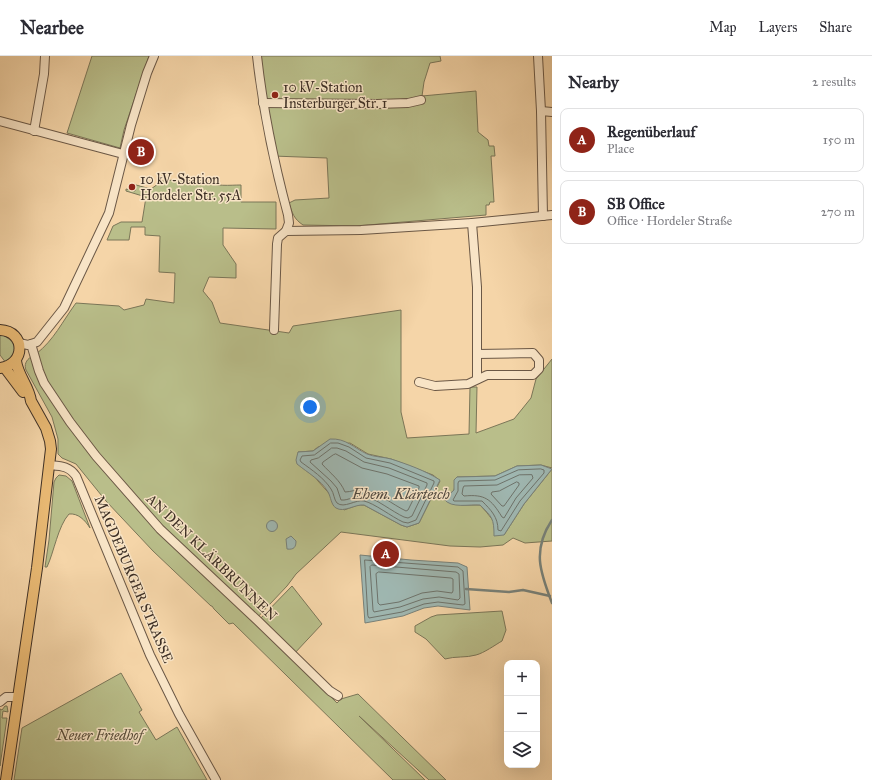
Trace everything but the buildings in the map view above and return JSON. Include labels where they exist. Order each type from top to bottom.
[{"type":"main road","points":[[1,329],[13,335],[19,343],[19,354],[16,361],[11,365],[2,368],[31,401]]},
{"type":"main road","points":[[6,780],[37,568],[51,449],[48,434],[31,401],[30,395],[17,368],[16,361]]},
{"type":"street","points":[[34,131],[44,74],[44,56]]},
{"type":"street","points":[[19,343],[31,344],[37,342],[58,317],[64,308],[109,213],[123,154],[147,73],[154,56]]},
{"type":"street","points":[[256,56],[263,103],[289,223],[286,231],[278,238],[277,244],[274,330]]},
{"type":"street","points":[[286,231],[361,230],[472,223],[548,215],[543,160],[538,56]]},
{"type":"street","points":[[263,103],[377,104],[408,103],[421,100]]},
{"type":"street","points":[[541,112],[552,112]]},
{"type":"street","points":[[0,122],[123,154]]},
{"type":"street","points":[[543,160],[552,161]]},
{"type":"street","points":[[472,223],[477,288],[477,379]]},
{"type":"street","name":"AN DEN KLÄRBRUNNEN","points":[[31,344],[44,383],[70,422],[96,456],[160,529],[263,625],[330,691],[338,696]]},
{"type":"street","points":[[419,382],[435,386],[468,384],[487,375],[533,375],[539,369],[539,360],[533,353],[477,354]]},
{"type":"street","name":"MAGDEBURGER STRASSE","points":[[50,465],[66,467],[76,476],[150,655],[182,720],[216,780]]},
{"type":"street","points":[[0,702],[6,697],[18,697]]},
{"type":"green space","points":[[92,56],[149,56],[124,130],[120,148],[67,133]]},
{"type":"green space","points":[[257,56],[440,56],[441,61],[430,63],[424,82],[422,96],[476,91],[478,132],[488,140],[489,146],[494,146],[495,156],[491,156],[494,202],[490,202],[489,205],[486,205],[486,215],[356,226],[303,225],[294,216],[289,203],[295,200],[329,198],[327,158],[273,156]]},
{"type":"green space","points":[[162,181],[206,181],[218,185],[241,185],[241,202],[276,202],[276,229],[223,228],[223,245],[236,264],[236,278],[209,277],[203,291],[212,302],[220,323],[289,333],[293,326],[401,310],[401,412],[407,438],[469,434],[470,387],[477,387],[476,433],[514,419],[531,398],[536,379],[552,359],[552,468],[541,465],[517,466],[495,476],[457,477],[454,490],[450,495],[462,505],[480,505],[504,535],[524,504],[552,469],[552,541],[525,543],[513,538],[503,545],[480,547],[450,546],[341,532],[296,574],[287,586],[254,621],[337,703],[341,699],[358,694],[446,780],[429,780],[359,716],[425,780],[393,780],[233,623],[229,624],[212,606],[153,551],[106,501],[76,464],[62,458],[58,454],[58,439],[52,417],[26,370],[26,363],[31,357],[36,375],[36,354],[53,337],[76,303],[119,306],[124,310],[144,305],[146,299],[174,303],[175,273],[159,272],[160,236],[145,235],[145,227],[131,227],[129,240],[107,240],[113,226],[121,222],[142,222],[146,197],[126,191],[126,189],[135,191],[136,185],[151,189]],"holes":[[[350,443],[368,454],[391,459],[433,475],[440,481],[419,523],[407,527],[364,505],[358,505],[344,510],[318,481],[298,452],[313,451],[318,447]]]},
{"type":"green space","points":[[0,334],[7,337],[12,342],[15,349],[13,356],[6,363],[0,355]]},
{"type":"green space","points":[[59,475],[66,476],[72,481],[90,528],[81,518],[69,514],[65,519],[56,539],[50,561],[47,567],[45,567],[54,482]]},
{"type":"green space","points":[[292,586],[322,624],[293,655],[258,621]]},
{"type":"green space","points":[[502,611],[506,630],[502,641],[486,651],[476,655],[445,659],[426,639],[415,632],[415,626],[437,615]]},
{"type":"green space","name":"Neuer Friedhof","points":[[121,673],[142,710],[139,712],[156,740],[177,727],[207,780],[14,780],[22,728]]},
{"type":"green space","points":[[5,706],[7,706],[8,712],[3,711],[2,718],[7,718],[0,766],[0,709],[2,710]]},
{"type":"water","name":"Ehem. Klärteich","points":[[330,439],[341,440],[370,455],[391,459],[410,465],[440,480],[419,523],[407,527],[364,505],[342,510],[334,507],[325,488],[318,480],[297,464],[296,460],[298,452],[313,451]]},
{"type":"water","name":"Ehem. Klärteich","points":[[541,465],[552,469],[524,504],[504,535],[494,536],[494,525],[492,518],[480,505],[456,505],[447,502],[444,499],[454,490],[454,480],[457,477],[495,476],[517,466]]},
{"type":"water","points":[[272,520],[276,522],[278,526],[276,530],[272,532],[268,530],[266,526],[268,522]]},
{"type":"water","points":[[291,536],[296,541],[296,545],[294,548],[287,549],[286,539]]},
{"type":"water","points":[[360,555],[458,563],[467,567],[470,610],[438,606],[424,608],[403,616],[365,623]]},
{"type":"waterway","points":[[552,520],[542,541],[540,551],[541,571],[552,603]]},
{"type":"waterway","points":[[466,589],[509,592],[523,590],[550,596]]},
{"type":"place","name":"10 kV-Station Insterburger Str. 1","points":[[275,95]]},
{"type":"place","name":"SB Office","points":[[141,152]]},
{"type":"place","name":"10 kV-Station Hordeler Str. 55A","points":[[132,187]]},
{"type":"place","name":"Regenüberlauf","points":[[386,554]]}]
